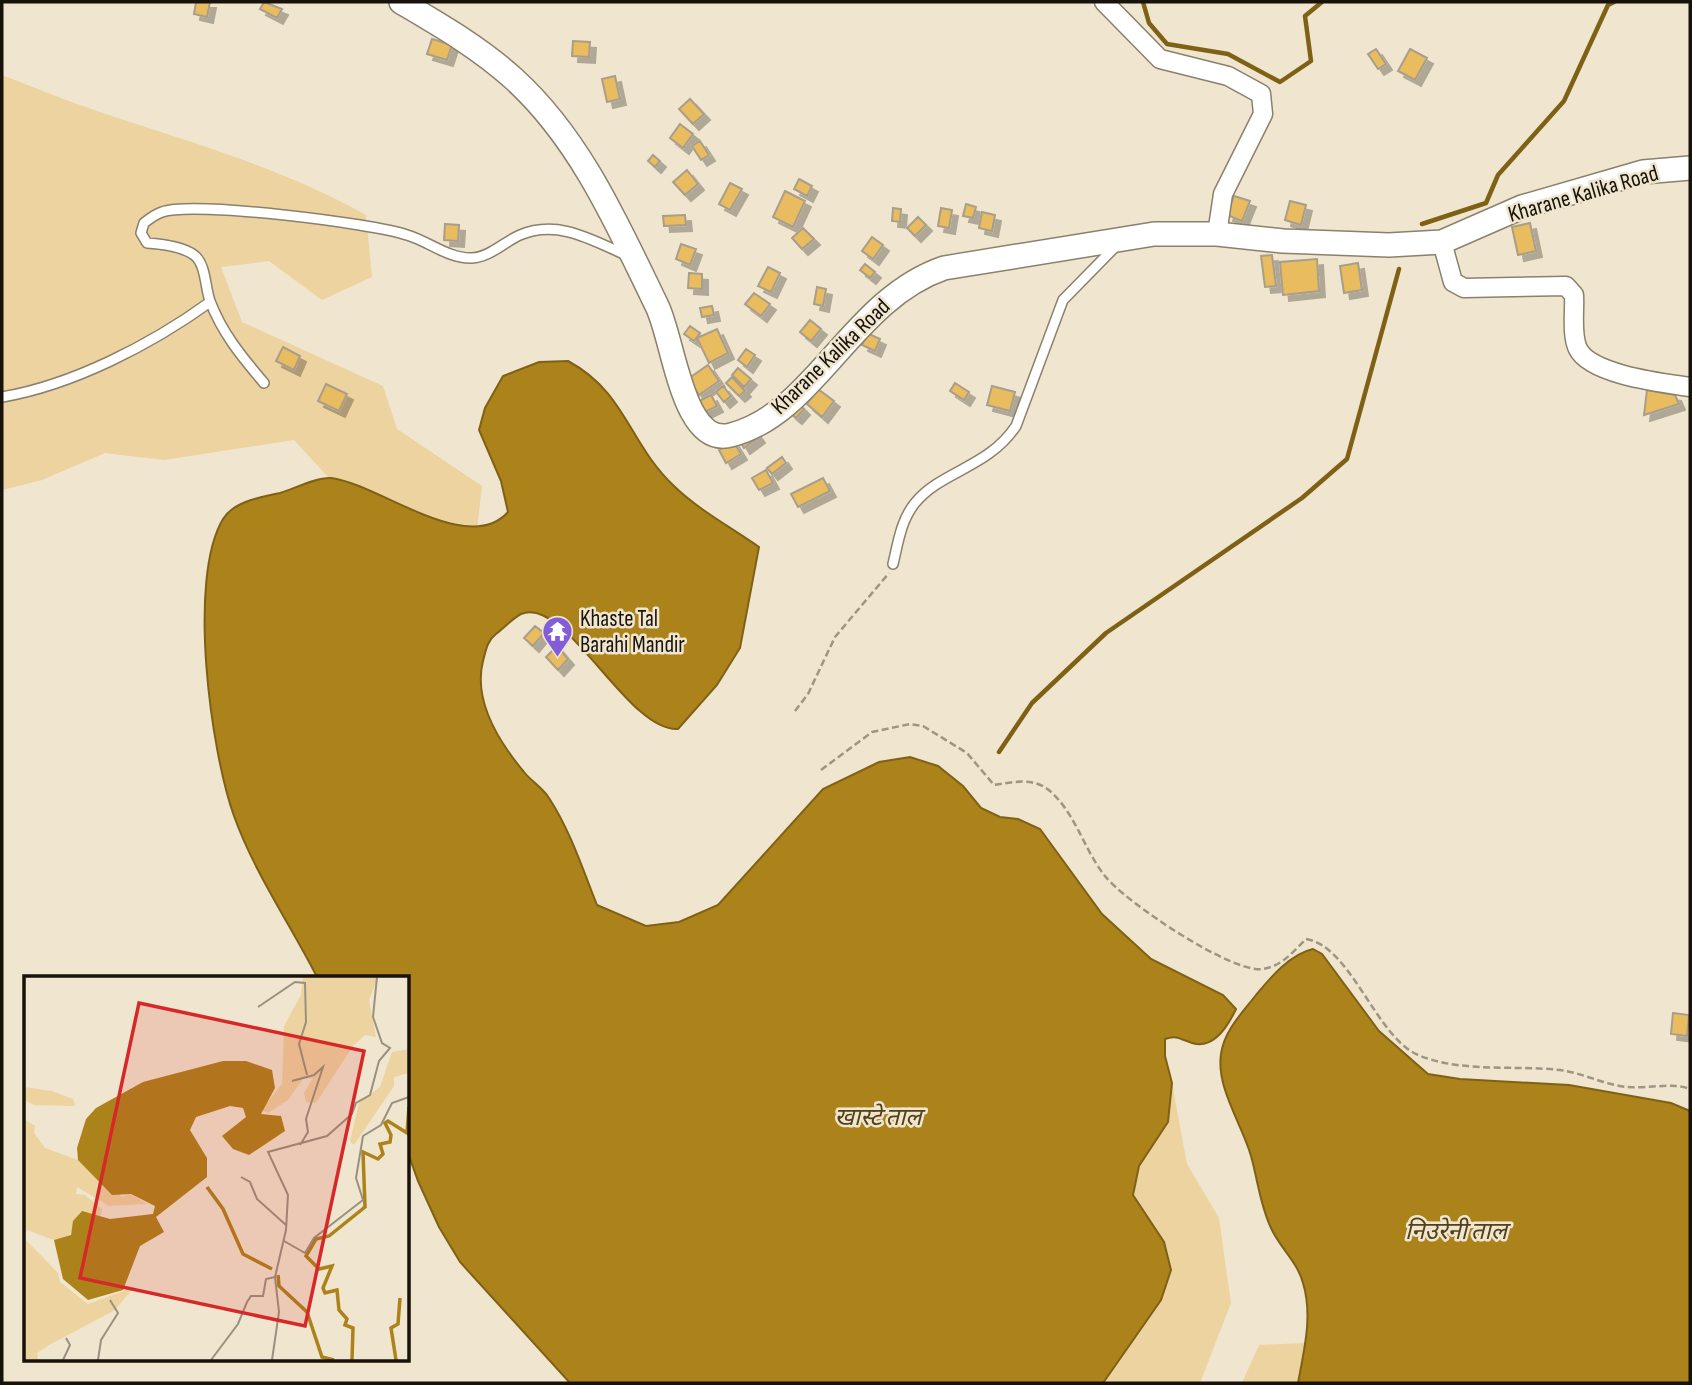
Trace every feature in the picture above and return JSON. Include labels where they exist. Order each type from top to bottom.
[{"type":"street","name":"Kharane Kalika Road","points":[[401,2],[472,47],[513,79],[544,110],[590,176],[665,321],[692,416],[704,432],[716,437],[732,435],[785,406],[857,326],[893,294],[923,275],[944,268],[1154,234],[1217,234],[1283,241],[1389,245],[1441,242],[1522,206],[1630,175],[1690,168]]},
{"type":"street","points":[[1104,2],[1160,59],[1228,76],[1262,94],[1263,114],[1223,194],[1217,234]]},
{"type":"street","points":[[1441,242],[1452,282],[1464,288],[1566,286],[1574,295],[1576,346],[1582,356],[1623,376],[1690,387]]},
{"type":"lane","points":[[264,383],[229,340],[210,302],[201,262],[193,254],[163,244],[147,243],[141,233],[144,223],[163,211],[217,209],[406,234],[448,253],[471,258],[487,254],[520,235],[544,228],[571,231],[634,258]]},
{"type":"lane","points":[[894,564],[901,531],[915,503],[1005,442],[1016,426],[1063,300],[1121,241]]},
{"type":"lane","points":[[2,397],[39,391],[131,350],[164,334],[210,302]]},
{"type":"path","points":[[795,711],[808,694],[835,637],[887,579],[894,564]]},
{"type":"path","points":[[821,769],[872,732],[910,724],[923,726],[967,753],[994,785],[1025,780],[1048,790],[1065,808],[1105,877],[1177,933],[1223,961],[1260,970],[1278,965],[1306,939],[1318,941],[1361,986],[1397,1040],[1417,1054],[1472,1065],[1562,1070],[1625,1087],[1690,1089]]},
{"type":"shaded area","points":[[2,75],[85,107],[268,169],[366,215],[372,277],[322,300],[269,261],[221,267],[242,322],[383,386],[397,429],[482,486],[477,529],[444,521],[329,478],[294,440],[164,460],[105,453],[42,480],[2,490]]},
{"type":"shaded area","points":[[1172,1083],[1187,1164],[1219,1218],[1231,1303],[1200,1383],[1103,1383],[1132,1342],[1164,1242],[1133,1195],[1139,1166],[1168,1122]]},
{"type":"shaded area","points":[[1305,1343],[1298,1383],[1242,1383],[1259,1345]]},
{"type":"water","name":"खास्टे ताल","points":[[568,361],[588,374],[615,403],[659,470],[675,487],[759,547],[740,648],[717,685],[678,729],[658,724],[638,710],[577,643],[557,624],[539,614],[521,614],[493,637],[486,649],[481,676],[490,720],[515,760],[557,810],[597,905],[646,926],[679,922],[718,905],[823,789],[879,762],[910,757],[938,766],[963,786],[981,808],[1000,817],[1018,819],[1040,829],[1102,914],[1151,959],[1223,995],[1236,1009],[1219,1035],[1207,1043],[1192,1043],[1176,1037],[1165,1039],[1165,1056],[1172,1083],[1168,1122],[1139,1166],[1133,1195],[1164,1242],[1171,1270],[1161,1300],[1103,1383],[570,1383],[460,1262],[439,1227],[410,1159],[410,976],[316,976],[262,878],[234,816],[218,751],[206,666],[206,582],[212,546],[228,513],[249,501],[319,479],[331,478],[351,483],[447,523],[470,527],[491,524],[508,512],[501,481],[479,430],[485,408],[503,376],[539,362]]},
{"type":"water","name":"निउरेनी ताल","points":[[1313,949],[1322,954],[1379,1031],[1428,1074],[1460,1079],[1569,1085],[1671,1103],[1690,1111],[1690,1383],[1298,1383],[1305,1346],[1306,1295],[1297,1268],[1267,1219],[1251,1156],[1226,1093],[1220,1067],[1223,1046],[1240,1016],[1281,968],[1296,956]]},
{"type":"building","points":[[196,2],[210,2],[207,17],[194,14]]},
{"type":"building","points":[[264,2],[282,9],[277,18],[260,9]]},
{"type":"building","points":[[432,39],[452,45],[447,60],[427,54]]},
{"type":"building","points":[[573,41],[590,42],[589,57],[572,56]]},
{"type":"building","points":[[1376,49],[1386,64],[1378,69],[1368,54]]},
{"type":"building","points":[[1410,49],[1427,58],[1415,80],[1398,71]]},
{"type":"building","points":[[615,76],[620,99],[607,102],[602,79]]},
{"type":"building","points":[[690,99],[704,114],[693,124],[679,109]]},
{"type":"building","points":[[680,124],[693,134],[683,148],[670,138]]},
{"type":"building","points":[[700,141],[709,155],[701,160],[692,146]]},
{"type":"building","points":[[653,155],[660,161],[655,167],[648,161]]},
{"type":"building","points":[[687,170],[698,184],[685,195],[673,182]]},
{"type":"building","points":[[799,179],[812,186],[807,196],[794,189]]},
{"type":"building","points":[[730,183],[742,189],[730,210],[719,204]]},
{"type":"building","points":[[785,191],[805,201],[793,227],[773,217]]},
{"type":"building","points":[[1234,196],[1250,201],[1242,221],[1227,215]]},
{"type":"building","points":[[1290,201],[1306,205],[1301,225],[1285,220]]},
{"type":"building","points":[[966,204],[976,207],[973,218],[963,216]]},
{"type":"building","points":[[893,208],[901,209],[900,222],[892,221]]},
{"type":"building","points":[[941,208],[952,210],[949,228],[938,226]]},
{"type":"building","points":[[982,212],[995,215],[992,231],[979,228]]},
{"type":"building","points":[[685,215],[686,225],[664,226],[663,216]]},
{"type":"building","points":[[918,217],[926,225],[915,236],[907,228]]},
{"type":"building","points":[[1530,223],[1536,251],[1518,255],[1512,227]]},
{"type":"building","points":[[445,224],[459,225],[458,241],[444,240]]},
{"type":"building","points":[[803,228],[814,239],[802,249],[792,238]]},
{"type":"building","points":[[872,237],[883,245],[873,259],[862,251]]},
{"type":"building","points":[[681,244],[696,249],[690,265],[676,259]]},
{"type":"building","points":[[1272,255],[1276,286],[1265,287],[1261,256]]},
{"type":"building","points":[[1317,259],[1319,291],[1283,295],[1280,262]]},
{"type":"building","points":[[1358,263],[1362,290],[1344,293],[1340,266]]},
{"type":"building","points":[[865,264],[875,272],[870,278],[860,270]]},
{"type":"building","points":[[768,267],[780,273],[771,292],[758,286]]},
{"type":"building","points":[[689,273],[702,274],[702,289],[688,288]]},
{"type":"building","points":[[817,287],[826,289],[823,306],[814,304]]},
{"type":"building","points":[[754,293],[770,304],[761,316],[745,304]]},
{"type":"building","points":[[712,306],[714,315],[702,317],[700,308]]},
{"type":"building","points":[[810,320],[821,329],[811,341],[800,332]]},
{"type":"building","points":[[690,326],[700,333],[694,341],[684,334]]},
{"type":"building","points":[[717,329],[728,353],[709,363],[697,338]]},
{"type":"building","points":[[867,333],[880,339],[875,351],[862,345]]},
{"type":"building","points":[[283,347],[300,356],[294,370],[276,361]]},
{"type":"building","points":[[746,349],[755,355],[747,367],[738,360]]},
{"type":"building","points":[[708,365],[719,381],[699,395],[688,379]]},
{"type":"building","points":[[738,368],[751,379],[744,387],[732,375]]},
{"type":"building","points":[[732,377],[745,391],[739,396],[726,383]]},
{"type":"building","points":[[955,383],[969,392],[964,400],[950,391]]},
{"type":"building","points":[[326,384],[347,394],[339,411],[318,401]]},
{"type":"building","points":[[723,386],[731,396],[724,402],[716,392]]},
{"type":"building","points":[[992,386],[1015,392],[1010,411],[987,405]]},
{"type":"building","points":[[818,389],[834,401],[822,417],[807,404]]},
{"type":"building","points":[[1647,390],[1675,395],[1679,404],[1644,415]]},
{"type":"building","points":[[711,395],[717,406],[703,413],[697,402]]},
{"type":"building","points":[[798,403],[804,409],[796,418],[790,413]]},
{"type":"building","points":[[754,430],[759,437],[744,448],[739,440]]},
{"type":"building","points":[[733,441],[741,454],[726,463],[719,450]]},
{"type":"building","points":[[782,457],[786,463],[772,474],[767,468]]},
{"type":"building","points":[[766,470],[773,483],[759,490],[752,478]]},
{"type":"building","points":[[823,478],[830,491],[798,507],[791,494]]},
{"type":"building","points":[[535,626],[544,633],[533,646],[524,638]]},
{"type":"building","name":"Khaste Tal Barahi Mandir","points":[[557,646],[568,659],[558,670],[546,657]]},
{"type":"building","points":[[1673,1013],[1689,1015],[1687,1036],[1671,1034]]},
{"type":"waterway","points":[[1143,2],[1149,23],[1167,44],[1228,54],[1280,82],[1311,61],[1305,16],[1322,2]]},
{"type":"waterway","points":[[1422,224],[1486,203],[1498,175],[1564,101],[1608,5],[1614,2]]},
{"type":"waterway","points":[[999,752],[1032,703],[1106,633],[1302,498],[1347,459],[1399,269]]},
{"type":"place","name":"Khaste Tal Barahi Mandir","points":[[557,658]]}]
